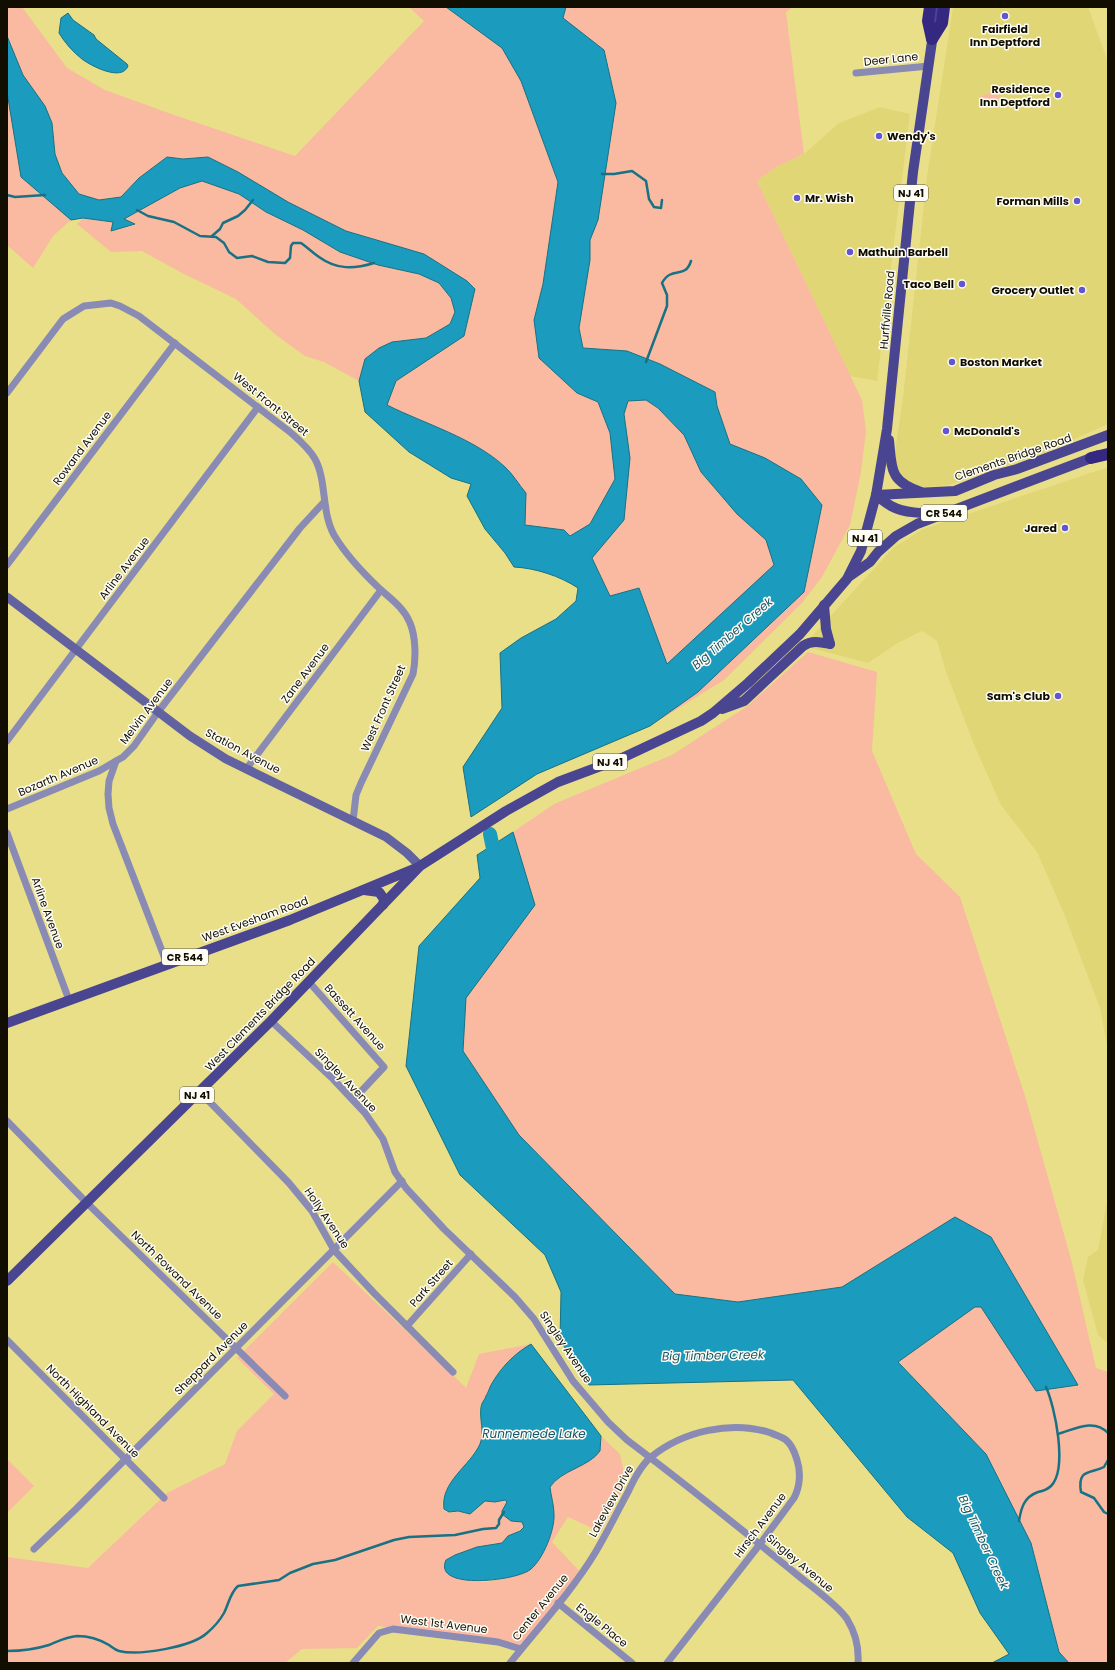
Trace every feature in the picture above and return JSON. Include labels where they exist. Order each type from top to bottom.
[{"type":"highway","points":[[930,7],[928,21],[932,39]]},
{"type":"highway","points":[[932,39],[942,23],[944,7]]},
{"type":"highway","points":[[1091,458],[1108,453]]},
{"type":"main road","name":"Hurffville Road","points":[[876,495],[887,429],[898,334],[909,208],[936,7]]},
{"type":"main road","points":[[887,429],[892,469],[900,482],[909,488],[927,494]]},
{"type":"main road","name":"Clements Bridge Road","points":[[876,495],[927,494],[955,491],[994,475],[1017,469],[1108,435]]},
{"type":"main road","name":"CR 544","points":[[847,579],[870,562],[878,552],[896,536],[917,524],[1091,458]]},
{"type":"main road","points":[[876,495],[892,507],[910,512],[928,513],[952,510]]},
{"type":"main road","name":"NJ 41","points":[[713,713],[748,683],[800,634],[847,579],[861,551],[876,495]]},
{"type":"main road","points":[[713,713],[744,701],[809,642],[830,644],[826,629],[824,606]]},
{"type":"main road","name":"West Clements Bridge Road","points":[[7,1281],[271,1021],[420,866],[506,811],[558,782],[622,758],[701,721],[713,713]]},
{"type":"main road","name":"West Evesham Road","points":[[7,1023],[290,920],[420,866]]},
{"type":"main road","points":[[362,890],[379,892],[384,899],[383,905]]},
{"type":"street","name":"Deer Lane","points":[[856,73],[929,66]]},
{"type":"street","name":"West Front Street","points":[[7,393],[63,318],[84,306],[111,303],[139,316],[258,407],[306,446],[315,459],[320,472],[324,502],[334,535],[360,569],[397,604],[410,623],[413,636],[415,664],[413,674],[356,795],[353,821]]},
{"type":"street","name":"Rowand Avenue","points":[[7,565],[174,343]]},
{"type":"street","name":"Arline Avenue","points":[[7,741],[258,407]]},
{"type":"street","name":"Melvin Avenue","points":[[116,761],[123,757],[134,746],[158,712],[300,528],[324,502]]},
{"type":"street","name":"Zane Avenue","points":[[247,768],[381,590]]},
{"type":"street","name":"Station Avenue","points":[[7,597],[190,736],[226,759],[386,837],[407,853],[420,866]]},
{"type":"street","name":"Bozarth Avenue","points":[[7,808],[99,771],[116,761]]},
{"type":"street","points":[[116,761],[109,781],[108,794],[109,808],[113,824],[167,964]]},
{"type":"street","name":"Arline Avenue","points":[[7,833],[69,1000]]},
{"type":"street","name":"Bassett Avenue","points":[[308,982],[384,1067],[353,1100]]},
{"type":"street","name":"Singley Avenue","points":[[271,1021],[365,1113],[383,1139],[388,1156],[402,1181],[444,1229],[534,1319],[573,1381],[608,1422],[627,1440],[760,1544],[835,1606],[847,1619],[855,1638],[859,1653],[858,1663]]},
{"type":"street","name":"Holly Avenue","points":[[200,1092],[289,1183],[312,1211],[334,1250],[453,1372]]},
{"type":"street","name":"North Rowand Avenue","points":[[7,1121],[87,1203],[285,1396]]},
{"type":"street","name":"Sheppard Avenue","points":[[34,1548],[125,1460],[402,1181]]},
{"type":"street","name":"Park Street","points":[[407,1326],[470,1254]]},
{"type":"street","name":"North Highland Avenue","points":[[7,1340],[164,1498]]},
{"type":"street","name":"Lakeview Drive","points":[[588,1564],[595,1554],[639,1472],[650,1457],[666,1446],[683,1438],[711,1429],[726,1428]]},
{"type":"street","name":"Hirsch Avenue","points":[[667,1663],[760,1544],[794,1498],[798,1490],[799,1469],[793,1449],[788,1442],[782,1437],[751,1428],[726,1428]]},
{"type":"street","name":"Center Avenue","points":[[510,1663],[588,1564]]},
{"type":"street","name":"Engle Place","points":[[558,1603],[632,1663]]},
{"type":"street","name":"West 1st Avenue","points":[[353,1663],[379,1633],[392,1629],[492,1641],[521,1649]]},
{"type":"shaded area","points":[[7,7],[22,7],[67,68],[105,90],[295,156],[424,21],[409,7],[446,7],[502,47],[521,81],[558,182],[543,284],[534,320],[577,393],[598,402],[610,433],[615,479],[590,524],[570,536],[564,530],[525,525],[458,438],[387,405],[396,381],[464,336],[475,290],[467,281],[424,254],[346,231],[288,202],[238,172],[208,157],[183,159],[167,157],[139,178],[121,197],[99,200],[79,194],[62,173],[55,154],[52,123],[45,106],[23,75],[7,36]]},
{"type":"shaded area","points":[[566,7],[793,7],[786,12],[804,154],[776,167],[757,181],[862,400],[866,431],[861,472],[850,525],[822,577],[802,603],[724,680],[650,726],[698,692],[804,592],[801,479],[765,458],[730,444],[717,406],[715,392],[660,364],[627,351],[583,348],[579,328],[590,261],[590,240],[598,220],[563,18]]},
{"type":"shaded area","points":[[953,7],[1088,7],[1108,62],[1108,424],[1044,453],[949,485],[926,487],[909,485],[897,472],[894,458],[903,398],[927,176]]},
{"type":"shaded area","points":[[997,90],[1000,98],[982,105],[979,97]]},
{"type":"shaded area","points":[[7,92],[21,177],[71,220],[53,236],[33,268],[7,245]]},
{"type":"shaded area","points":[[880,107],[910,114],[877,381],[850,376],[757,181],[776,167],[804,154],[839,123]]},
{"type":"shaded area","points":[[202,181],[239,194],[266,212],[378,265],[419,274],[439,283],[451,298],[455,312],[450,324],[426,338],[392,342],[379,348],[365,359],[359,381],[324,362],[305,356],[276,335],[236,299],[184,274],[142,251],[111,252],[77,224],[83,218],[113,222],[111,231],[135,225],[123,219],[180,188]]},
{"type":"shaded area","points":[[646,400],[658,408],[685,435],[701,472],[737,514],[766,540],[774,566],[667,664],[639,588],[610,596],[592,558],[602,545],[630,458],[624,414],[627,401]]},
{"type":"shaded area","points":[[1108,467],[1108,1050],[1100,1008],[1065,916],[1037,852],[1001,805],[975,747],[946,672],[937,641],[922,631],[896,644],[868,663],[803,646],[893,548],[923,529]]},
{"type":"shaded area","points":[[808,652],[877,672],[872,751],[916,854],[960,897],[1026,1099],[1072,1263],[1096,1368],[1108,1372],[1108,1663],[1069,1663],[1059,1652],[1031,1543],[986,1455],[898,1361],[975,1307],[981,1307],[1036,1391],[955,1217],[842,1287],[738,1302],[675,1294],[519,1135],[463,1051],[466,998],[534,905],[513,832],[554,804],[672,755],[746,707]]},
{"type":"shaded area","points":[[1108,1197],[1108,1343],[1098,1335],[1083,1280],[1088,1257],[1098,1250]]},
{"type":"shaded area","points":[[333,1262],[466,1388],[479,1354],[531,1344],[507,1362],[493,1380],[487,1396],[480,1406],[482,1436],[479,1445],[447,1489],[443,1499],[443,1507],[448,1513],[458,1512],[468,1514],[475,1511],[485,1501],[497,1502],[502,1499],[505,1500],[507,1502],[502,1511],[514,1521],[523,1523],[524,1527],[502,1543],[455,1555],[446,1560],[445,1567],[451,1576],[465,1580],[485,1582],[517,1575],[532,1568],[545,1551],[554,1521],[553,1501],[550,1487],[566,1472],[600,1451],[601,1436],[620,1454],[626,1482],[601,1532],[568,1517],[552,1542],[583,1575],[521,1649],[378,1626],[357,1648],[302,1649],[285,1663],[7,1663],[7,1557],[88,1568],[167,1493],[225,1464],[237,1431],[274,1394],[237,1358]]},
{"type":"shaded area","points":[[7,1459],[34,1486],[7,1513]]},
{"type":"water","points":[[446,7],[566,7],[563,18],[604,50],[616,103],[598,220],[590,240],[590,260],[579,328],[583,348],[627,351],[660,364],[715,392],[717,406],[730,444],[765,458],[801,479],[822,505],[804,592],[698,692],[650,726],[537,774],[471,817],[463,767],[502,708],[500,653],[521,638],[556,619],[576,601],[578,588],[547,573],[514,567],[505,553],[485,529],[467,496],[471,484],[451,478],[409,452],[365,412],[359,381],[365,359],[379,348],[392,342],[426,338],[450,324],[455,312],[451,298],[439,283],[419,274],[378,265],[340,252],[303,230],[266,212],[239,194],[202,181],[180,188],[124,219],[135,224],[111,231],[113,222],[83,218],[71,220],[21,177],[7,92],[7,36],[23,75],[45,106],[52,123],[55,154],[62,173],[79,194],[99,200],[121,197],[139,178],[167,157],[183,159],[208,157],[238,172],[288,202],[346,231],[424,254],[467,281],[475,289],[464,336],[396,381],[387,405],[449,432],[493,457],[508,470],[526,493],[525,525],[564,530],[570,536],[590,524],[615,479],[610,433],[598,402],[577,393],[539,358],[534,320],[543,284],[558,182],[521,81],[502,48]],"holes":[[[646,400],[658,408],[684,435],[701,472],[737,514],[766,540],[774,565],[667,664],[639,588],[610,596],[592,558],[624,520],[630,458],[624,414],[628,401]]]},
{"type":"water","points":[[68,13],[73,20],[94,35],[96,39],[127,64],[128,66],[125,71],[113,73],[99,69],[86,62],[72,50],[59,33],[61,18]]},
{"type":"water","points":[[513,832],[535,905],[466,998],[463,1051],[519,1135],[675,1294],[738,1302],[842,1287],[955,1217],[991,1237],[1078,1385],[1036,1391],[981,1307],[975,1307],[898,1362],[986,1454],[1031,1543],[1059,1652],[1069,1663],[992,1663],[1009,1654],[980,1613],[953,1553],[907,1517],[793,1380],[589,1385],[560,1340],[561,1292],[545,1255],[460,1175],[406,1066],[419,946],[480,878],[477,855]]},
{"type":"water","name":"Runnemede Lake","points":[[531,1344],[601,1436],[600,1451],[589,1461],[561,1476],[550,1487],[554,1511],[553,1528],[544,1551],[531,1569],[510,1577],[495,1580],[463,1580],[452,1576],[445,1570],[446,1560],[477,1547],[502,1543],[508,1536],[520,1531],[524,1527],[522,1522],[511,1521],[502,1514],[507,1502],[505,1500],[495,1502],[485,1501],[470,1514],[458,1511],[449,1512],[444,1509],[444,1499],[451,1482],[470,1460],[480,1444],[482,1435],[481,1406],[491,1385],[499,1372],[508,1362]]},
{"type":"waterway","points":[[602,174],[632,171],[646,181],[649,199],[654,207],[661,208],[662,200]]},
{"type":"waterway","points":[[7,195],[15,197],[45,195]]},
{"type":"waterway","points":[[212,236],[220,229],[223,223],[238,216],[253,200]]},
{"type":"waterway","points":[[137,210],[148,216],[174,222],[200,236],[216,237],[224,243],[229,252],[237,258],[252,256],[268,262],[285,263],[290,258],[291,246],[293,243],[301,243],[326,261],[339,266],[353,267],[374,263]]},
{"type":"waterway","points":[[646,362],[667,306],[667,295],[662,283],[670,275],[685,270],[691,261]]},
{"type":"waterway","name":"Big Timber Creek","points":[[490,834],[496,863]]},
{"type":"waterway","points":[[1019,1521],[1022,1507],[1026,1500],[1033,1494],[1045,1490],[1051,1486],[1056,1478],[1059,1466],[1056,1423],[1046,1387]]},
{"type":"waterway","points":[[1058,1434],[1091,1425],[1097,1426],[1108,1433]]},
{"type":"waterway","points":[[1108,1460],[1104,1467],[1083,1475],[1080,1484],[1081,1492],[1094,1498],[1104,1512],[1108,1514]]},
{"type":"waterway","points":[[7,1651],[39,1648],[66,1638],[77,1636],[94,1638],[118,1651],[128,1652],[152,1651],[178,1646],[200,1638],[212,1629],[222,1616],[231,1595],[238,1586],[279,1580],[290,1573],[313,1564],[335,1560],[394,1540],[409,1537],[455,1535],[483,1529],[496,1528],[504,1512]]},
{"type":"place","name":"Fairfield Inn Deptford","points":[[1005,16]]},
{"type":"place","name":"Residence Inn Deptford","points":[[1058,95]]},
{"type":"place","name":"Wendy's","points":[[879,136]]},
{"type":"place","name":"Mr. Wish","points":[[797,198]]},
{"type":"place","name":"Forman Mills","points":[[1077,201]]},
{"type":"place","name":"Mathuin Barbell","points":[[850,252]]},
{"type":"place","name":"Taco Bell","points":[[962,284]]},
{"type":"place","name":"Grocery Outlet","points":[[1082,290]]},
{"type":"place","name":"Boston Market","points":[[952,362]]},
{"type":"place","name":"McDonald's","points":[[946,431]]},
{"type":"place","name":"Jared","points":[[1065,528]]},
{"type":"place","name":"Sam's Club","points":[[1058,696]]}]
